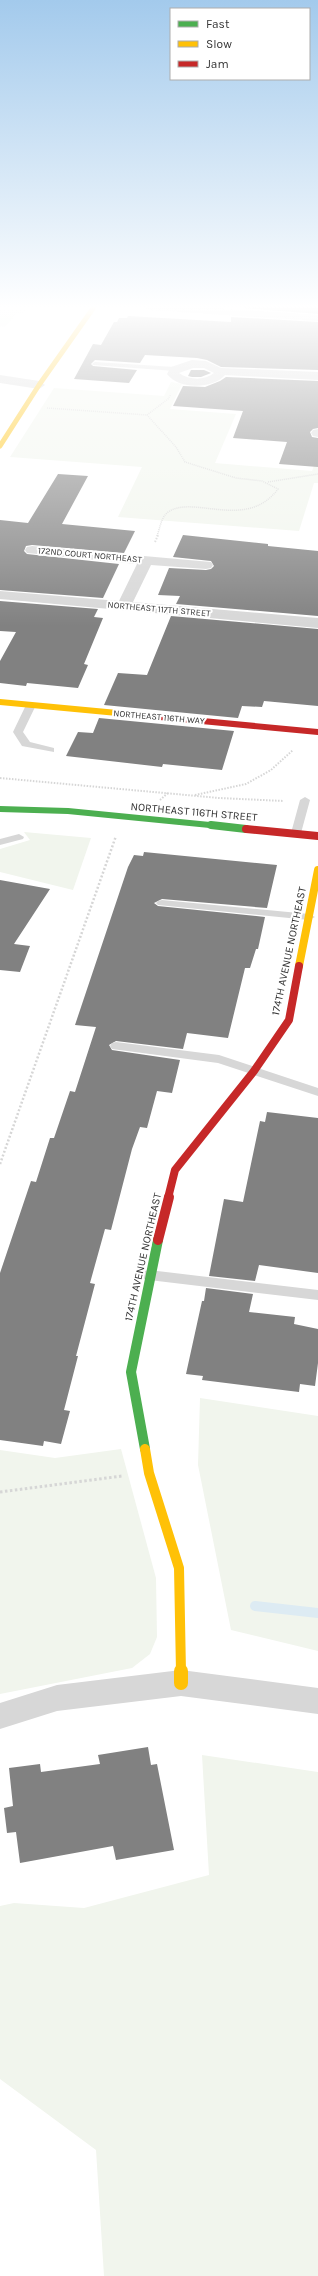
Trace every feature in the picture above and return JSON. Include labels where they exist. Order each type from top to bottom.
[{"type":"street","points":[[0,446],[4,434],[19,413]]},
{"type":"street","name":"172ND COURT NORTHEAST","points":[[32,550],[146,560],[124,606]]},
{"type":"street","points":[[146,560],[206,565]]},
{"type":"street","name":"NORTHEAST 117TH STREET","points":[[0,595],[318,622]]},
{"type":"street","name":"NORTHEAST 116TH WAY","points":[[0,702],[318,732]]},
{"type":"street","name":"NORTHEAST 116TH STREET","points":[[30,801],[68,811]]},
{"type":"street","name":"NORTHEAST 116TH STREET","points":[[0,809],[68,811],[318,836]]},
{"type":"street","name":"174TH AVENUE NORTHEAST","points":[[181,1683],[179,1568],[148,1472],[131,1372],[149,1275],[175,1170],[254,1071],[289,1020],[318,870]]},
{"type":"street","points":[[0,1716],[56,1698],[181,1683],[223,1687],[318,1701]]},
{"type":"lane","points":[[31,705],[18,732],[26,744],[50,750]]},
{"type":"lane","points":[[296,833],[304,801]]},
{"type":"lane","points":[[0,842],[19,837]]},
{"type":"lane","points":[[162,903],[309,917]]},
{"type":"lane","points":[[116,1046],[202,1056],[318,1092]]},
{"type":"lane","points":[[149,1275],[318,1295]]},
{"type":"path","points":[[112,413],[147,416],[176,447],[185,462],[238,478],[252,478],[268,482],[278,489],[275,494],[258,505],[228,511],[198,507],[184,507],[172,510],[166,515],[146,560]]},
{"type":"path","points":[[147,416],[150,413]]},
{"type":"path","points":[[268,482],[318,474]]},
{"type":"path","points":[[194,795],[246,784],[271,770],[301,743],[303,731]]},
{"type":"path","points":[[0,778],[194,795],[304,801]]},
{"type":"path","points":[[160,801],[170,792]]},
{"type":"path","points":[[0,1164],[122,817]]},
{"type":"path","points":[[0,1492],[148,1472]]},
{"type":"shaded area","points":[[38,413],[236,414],[215,463],[312,471],[315,463],[318,463],[318,483],[314,483],[299,531],[118,517],[142,467],[10,457]]},
{"type":"shaded area","points":[[24,832],[91,838],[73,890],[0,872],[0,849],[30,840]]},
{"type":"shaded area","points":[[200,1398],[318,1416],[318,1651],[231,1630],[198,1465]]},
{"type":"shaded area","points":[[121,1449],[156,1578],[157,1637],[150,1654],[132,1668],[0,1694],[0,1450],[55,1458]]},
{"type":"shaded area","points":[[202,1755],[318,1772],[318,2276],[104,2276],[96,2150],[0,2079],[0,1906],[14,1903],[84,1908],[209,1875]]},
{"type":"building","points":[[242,413],[318,413],[318,428],[313,429],[310,432],[312,437],[318,438],[318,467],[279,464],[287,442],[233,438]]},
{"type":"building","points":[[58,474],[88,476],[62,524],[135,531],[124,553],[32,545],[26,546],[24,551],[27,554],[119,564],[103,598],[0,590],[0,520],[28,523]]},
{"type":"building","points":[[183,535],[318,551],[318,616],[176,604],[180,596],[158,595],[169,568],[206,570],[211,569],[214,566],[211,561],[173,557]]},
{"type":"building","points":[[0,601],[98,609],[94,617],[103,618],[84,664],[88,665],[78,688],[27,683],[26,686],[0,683],[0,661],[16,632],[0,631]]},
{"type":"building","points":[[171,616],[318,629],[318,706],[264,701],[262,707],[242,706],[238,718],[104,705],[118,673],[147,675]]},
{"type":"building","points":[[99,718],[234,731],[222,770],[163,764],[162,767],[66,756],[78,732],[93,733]]},
{"type":"building","points":[[144,852],[277,865],[267,908],[162,899],[154,903],[158,906],[265,917],[258,949],[256,949],[250,968],[245,968],[228,1038],[187,1033],[183,1049],[116,1041],[109,1045],[112,1050],[180,1060],[172,1093],[157,1091],[147,1128],[140,1127],[132,1149],[111,1230],[105,1229],[90,1283],[95,1284],[76,1356],[78,1356],[64,1410],[70,1411],[61,1444],[44,1441],[43,1446],[0,1440],[0,1273],[31,1181],[36,1182],[50,1138],[54,1138],[70,1091],[75,1092],[96,1027],[75,1025],[128,867],[134,855],[143,856]]},
{"type":"building","points":[[0,880],[50,889],[14,944],[30,946],[20,972],[0,970]]},
{"type":"building","points":[[267,1112],[318,1118],[318,1273],[259,1265],[255,1281],[209,1276],[224,1199],[243,1202],[260,1121],[265,1122]]},
{"type":"building","points":[[206,1288],[253,1294],[249,1312],[295,1317],[294,1324],[318,1329],[318,1363],[315,1386],[300,1384],[299,1392],[202,1380],[203,1376],[186,1374]]},
{"type":"building","points":[[148,1747],[151,1765],[157,1764],[174,1850],[116,1860],[113,1846],[20,1863],[16,1832],[7,1833],[4,1808],[13,1806],[9,1768],[40,1764],[41,1772],[100,1764],[98,1755]]},
{"type":"waterway","points":[[255,1606],[318,1613]]},
{"type":"traffic: fast","points":[[0,809],[68,811],[246,829]]},
{"type":"traffic: fast","points":[[145,1449],[131,1372],[158,1240]]},
{"type":"traffic: slow","points":[[0,446],[21,413]]},
{"type":"traffic: slow","points":[[0,702],[160,717]]},
{"type":"traffic: slow","points":[[299,966],[318,870]]},
{"type":"traffic: slow","points":[[145,1449],[149,1473],[179,1568],[181,1683]]},
{"type":"traffic: jam","points":[[160,717],[318,732]]},
{"type":"traffic: jam","points":[[246,829],[318,836]]},
{"type":"traffic: jam","points":[[158,1240],[175,1170],[254,1071],[289,1020],[299,966]]}]
